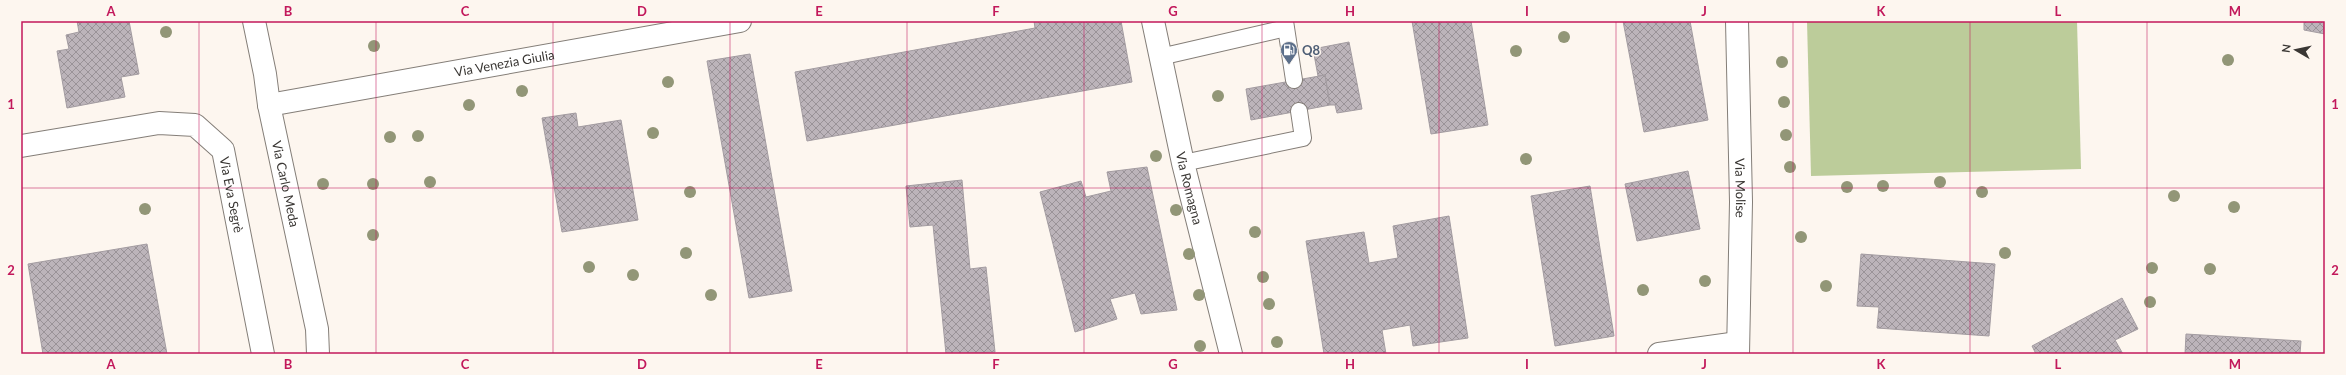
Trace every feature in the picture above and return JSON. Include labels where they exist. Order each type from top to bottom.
[{"type":"street","name":"Via Carlo Meda","points":[[254,21],[265,74],[269,105],[317,330],[319,351]]},
{"type":"street","name":"Via Venezia Giulia","points":[[269,105],[740,21]]},
{"type":"street","name":"Via Romagna","points":[[1153,21],[1183,163],[1231,354]]},
{"type":"street","name":"Via Molise","points":[[1736,21],[1741,202],[1738,348]]},
{"type":"street","name":"Via Eva Segrè","points":[[21,146],[159,123],[195,125],[223,150],[263,354]]},
{"type":"street","points":[[1659,354],[1738,348]]},
{"type":"lane","points":[[1160,57],[1285,25],[1294,80]]},
{"type":"lane","points":[[1183,163],[1303,138],[1299,111]]},
{"type":"green space","points":[[1807,21],[2077,21],[2081,169],[1811,176]]},
{"type":"building","points":[[77,21],[129,21],[139,74],[121,77],[125,97],[67,108],[57,51],[69,49],[66,35],[79,32]]},
{"type":"building","points":[[1034,21],[1121,21],[1132,82],[807,141],[795,72],[1035,28]]},
{"type":"building","points":[[1412,21],[1471,21],[1488,125],[1431,134]]},
{"type":"building","points":[[1623,21],[1690,21],[1708,120],[1644,132]]},
{"type":"building","points":[[2304,21],[2325,21],[2325,34],[2304,30]]},
{"type":"building","points":[[1349,42],[1362,109],[1337,113],[1335,105],[1330,105],[1325,75],[1318,76],[1313,49]]},
{"type":"building","points":[[750,54],[792,291],[749,298],[707,61]]},
{"type":"building","points":[[1325,75],[1330,105],[1251,120],[1246,89]]},
{"type":"building","points":[[576,113],[578,127],[621,120],[638,220],[562,232],[542,118]]},
{"type":"building","points":[[1147,167],[1177,310],[1141,314],[1135,293],[1110,299],[1117,319],[1075,332],[1040,192],[1081,181],[1086,197],[1111,191],[1107,172]]},
{"type":"building","points":[[1688,171],[1700,229],[1637,241],[1625,184]]},
{"type":"building","points":[[962,180],[970,269],[986,267],[995,352],[946,354],[933,225],[910,227],[906,186]]},
{"type":"building","points":[[1590,186],[1614,336],[1555,346],[1531,196]]},
{"type":"building","points":[[1449,216],[1468,338],[1413,346],[1410,325],[1382,330],[1386,354],[1324,354],[1306,241],[1364,232],[1369,263],[1398,258],[1393,226]]},
{"type":"building","points":[[147,244],[167,354],[43,354],[28,264]]},
{"type":"building","points":[[1861,254],[1995,264],[1989,336],[1877,328],[1879,307],[1857,306]]},
{"type":"building","points":[[2122,298],[2138,329],[2115,340],[2123,354],[2036,354],[2032,346]]},
{"type":"building","points":[[2186,334],[2301,341],[2300,354],[2185,354]]},
{"type":"place","name":"Q8","points":[[1289,65]]}]
